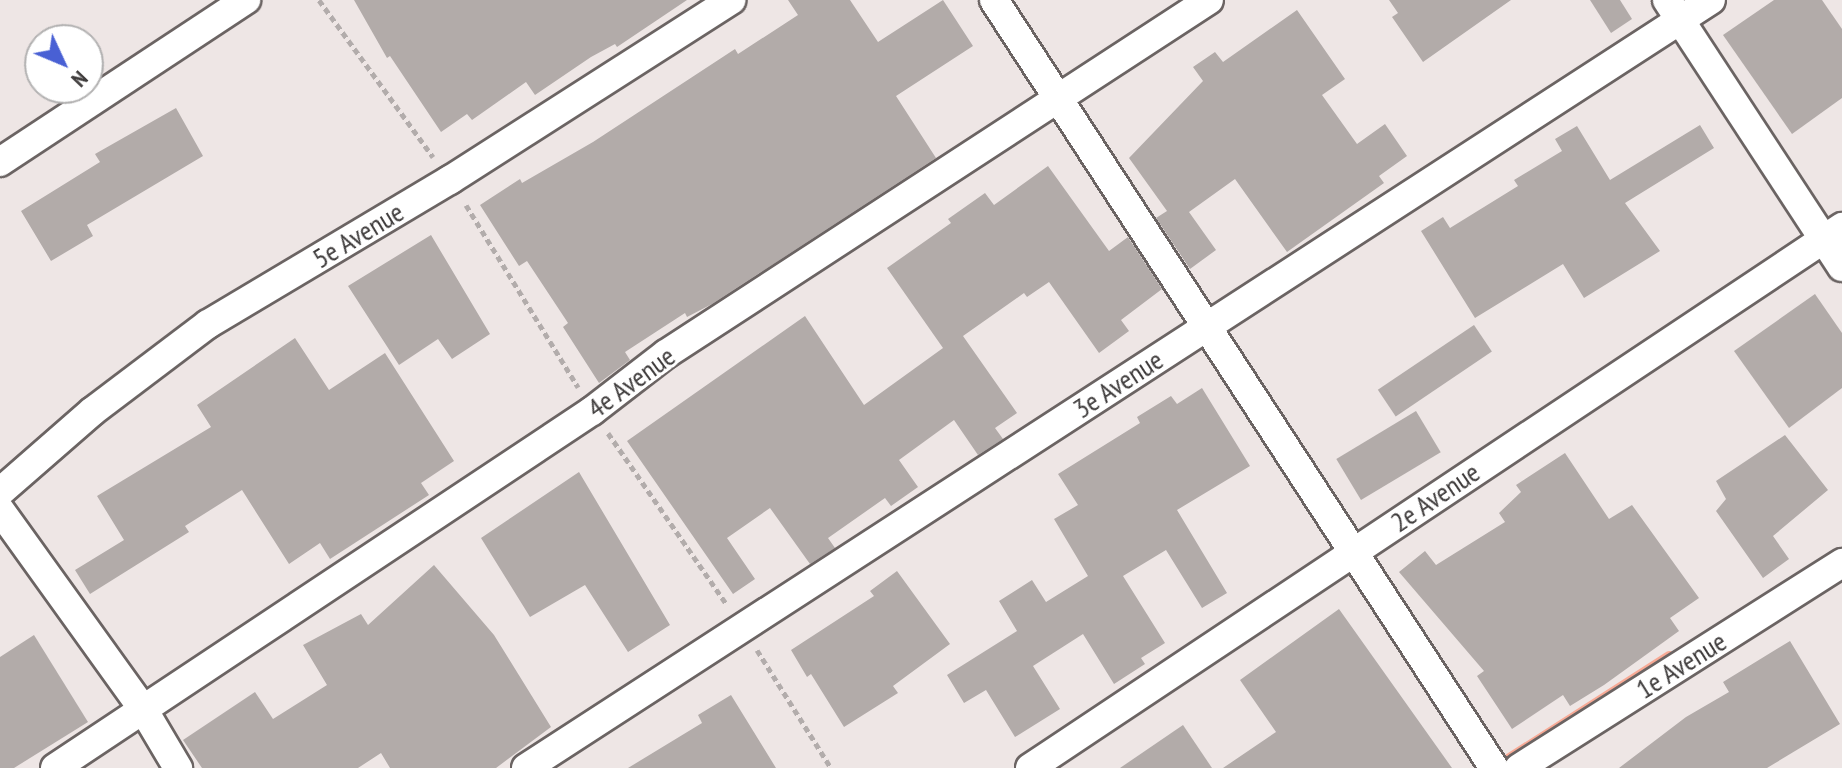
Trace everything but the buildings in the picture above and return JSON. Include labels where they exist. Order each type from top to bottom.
[{"type":"street","points":[[0,162],[246,0]]},
{"type":"street","name":"5e Avenue","points":[[0,492],[104,402],[208,324],[450,180],[731,0]]},
{"type":"street","points":[[994,0],[1494,768]]},
{"type":"street","name":"4e Avenue","points":[[55,768],[592,411],[666,354],[1209,0]]},
{"type":"street","name":"3e Avenue","points":[[526,768],[1505,130],[1673,10],[1711,0]]},
{"type":"street","points":[[1673,10],[1833,233],[1842,267]]},
{"type":"street","name":"2e Avenue","points":[[1030,768],[1833,233]]},
{"type":"street","points":[[0,510],[143,709],[178,768]]},
{"type":"street","name":"1e Avenue","points":[[1519,768],[1842,563]]},
{"type":"waterway","points":[[1494,768],[1669,656]]}]
